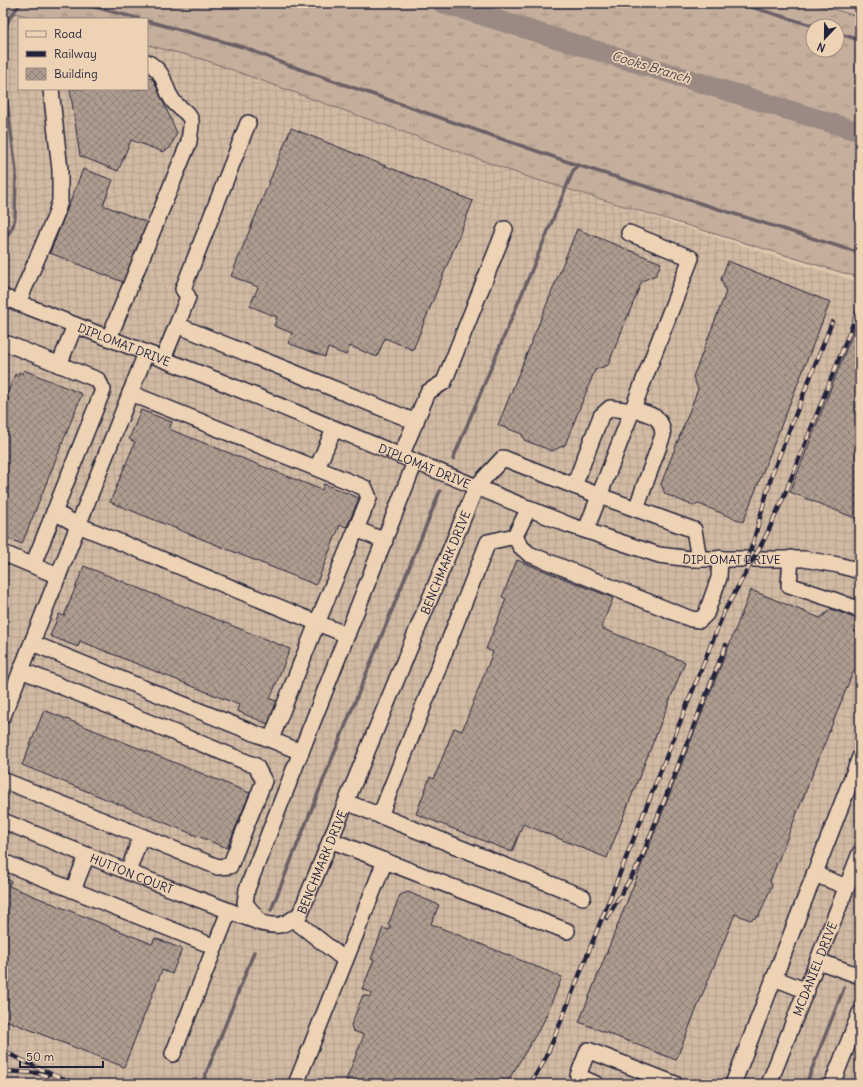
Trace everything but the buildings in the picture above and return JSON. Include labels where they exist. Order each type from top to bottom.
[{"type":"street","points":[[109,338],[189,142],[191,122],[187,113],[174,103],[161,74],[155,66],[148,62]]},
{"type":"street","points":[[18,303],[55,217],[60,201],[60,170],[51,90]]},
{"type":"street","points":[[163,359],[188,297],[184,289],[248,123]]},
{"type":"street","points":[[401,456],[428,392],[444,382],[505,229]]},
{"type":"street","points":[[586,530],[691,258],[629,233]]},
{"type":"street","name":"DIPLOMAT DRIVE","points":[[3,297],[163,359],[529,508],[586,530],[660,555],[699,559],[804,559],[838,565],[860,571]]},
{"type":"street","points":[[59,364],[75,325]]},
{"type":"street","points":[[177,325],[416,422]]},
{"type":"street","points":[[3,346],[8,344],[98,380],[103,390],[33,566]]},
{"type":"street","points":[[3,716],[146,353]]},
{"type":"street","points":[[130,393],[365,488],[369,498],[316,623],[271,740]]},
{"type":"street","points":[[574,486],[601,416],[610,408],[633,410],[658,418],[662,426],[663,434],[636,509]]},
{"type":"street","points":[[317,468],[334,429]]},
{"type":"street","points":[[476,487],[504,458],[600,496],[694,530],[699,559]]},
{"type":"street","points":[[261,922],[245,904],[247,889],[415,462]]},
{"type":"street","name":"BENCHMARK DRIVE","points":[[261,922],[271,926],[286,924],[300,914],[476,487]]},
{"type":"street","points":[[515,536],[529,508]]},
{"type":"street","points":[[54,512],[78,525],[347,636]]},
{"type":"street","points":[[356,529],[385,541]]},
{"type":"street","points":[[515,536],[520,546],[529,554],[690,619],[700,620],[706,614],[719,578],[720,558]]},
{"type":"street","points":[[380,816],[488,542],[515,536]]},
{"type":"street","points":[[3,553],[58,576]]},
{"type":"street","points":[[790,558],[789,585],[860,610]]},
{"type":"street","points":[[32,643],[301,752]]},
{"type":"street","points":[[21,670],[256,766],[264,781],[286,790]]},
{"type":"street","points":[[733,1084],[860,757]]},
{"type":"street","points":[[3,780],[218,867],[230,866],[264,781]]},
{"type":"street","points":[[346,802],[583,897]]},
{"type":"street","name":"HUTTON COURT","points":[[3,821],[128,872],[261,922]]},
{"type":"street","points":[[128,872],[141,836]]},
{"type":"street","points":[[330,840],[567,931]]},
{"type":"street","name":"MCDANIEL DRIVE","points":[[769,1084],[807,991],[860,852]]},
{"type":"street","points":[[73,890],[87,855]]},
{"type":"street","points":[[296,1084],[385,861]]},
{"type":"street","points":[[3,862],[215,947]]},
{"type":"street","points":[[814,874],[847,887]]},
{"type":"street","points":[[173,1054],[229,911]]},
{"type":"street","points":[[293,919],[345,960]]},
{"type":"street","points":[[818,961],[860,976]]},
{"type":"street","points":[[774,978],[807,991]]},
{"type":"street","points":[[836,1083],[860,1012]]},
{"type":"street","points":[[596,1084],[578,1076],[588,1050],[675,1084]]},
{"type":"shaded area","points":[[812,3],[860,3],[860,17]]},
{"type":"shaded area","points":[[3,10],[35,18],[18,18],[18,90],[148,90],[148,45],[202,59],[528,177],[860,282],[860,1084],[3,1084]]},
{"type":"green space","points":[[3,3],[812,3],[860,17],[860,278],[528,177],[202,59],[148,45],[148,18],[35,18],[3,10]]},
{"type":"waterway","points":[[3,33],[10,17],[21,3]]},
{"type":"waterway","points":[[80,3],[136,18]]},
{"type":"waterway","name":"Cooks Branch","points":[[442,3],[860,132]]},
{"type":"waterway","points":[[738,3],[805,23]]},
{"type":"waterway","points":[[148,21],[243,47],[288,65],[577,165],[860,253]]},
{"type":"waterway","points":[[845,35],[860,40]]},
{"type":"waterway","points":[[3,69],[16,171],[15,217],[13,226],[3,243]]},
{"type":"waterway","points":[[453,459],[573,171],[577,165]]},
{"type":"waterway","points":[[271,910],[440,491]]},
{"type":"waterway","points":[[857,955],[860,948]]},
{"type":"waterway","points":[[202,1084],[254,952]]},
{"type":"waterway","points":[[806,1084],[844,988]]},
{"type":"railway","points":[[530,1084],[543,1063],[553,1041],[724,612],[766,536],[785,494],[860,306]]},
{"type":"railway","points":[[746,562],[753,543],[772,474],[832,322]]},
{"type":"railway","points":[[607,918],[639,864],[726,645]]},
{"type":"railway","points":[[3,1051],[51,1074],[78,1084]]},
{"type":"railway","points":[[3,1071],[38,1073],[47,1076]]}]
